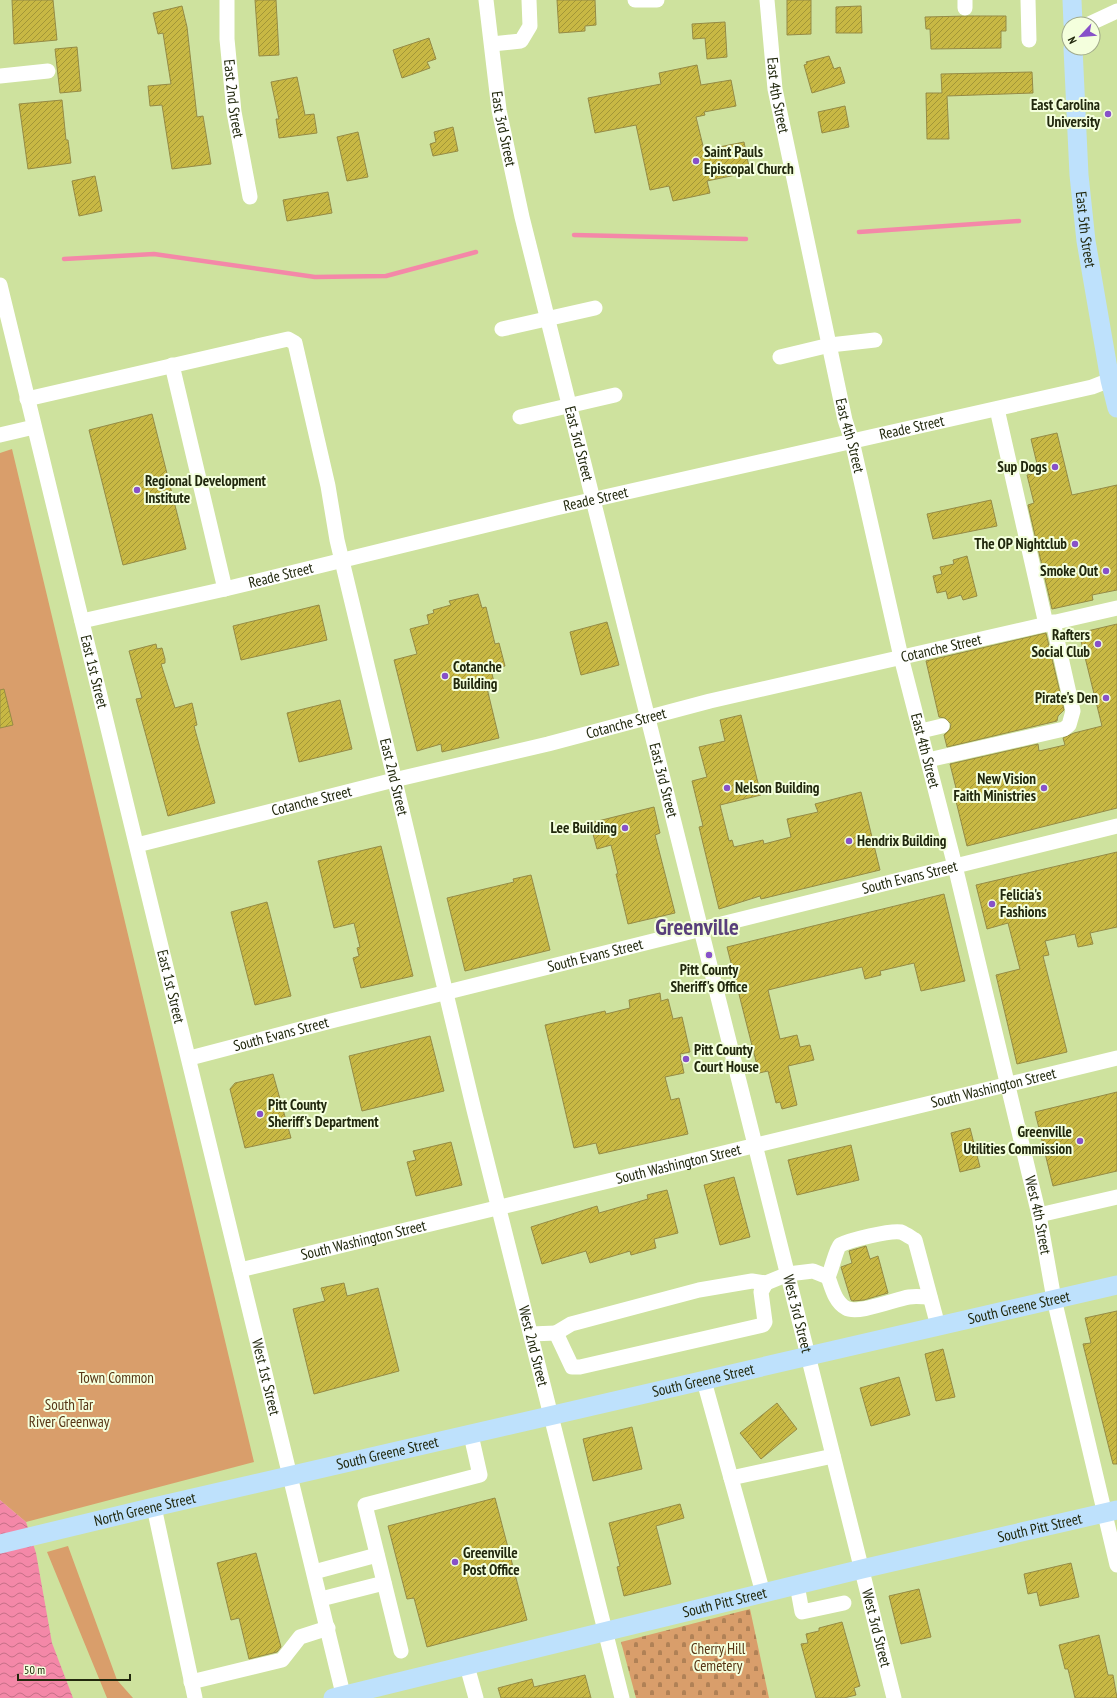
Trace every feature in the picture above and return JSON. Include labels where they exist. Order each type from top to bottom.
[{"type":"main road","points":[[1072,0],[1072,16]]},
{"type":"main road","name":"East 5th Street","points":[[1074,56],[1079,175],[1086,241],[1098,309],[1114,379],[1117,408]]},
{"type":"main road","points":[[1098,309],[1117,326]]},
{"type":"main road","name":"South Greene Street","points":[[290,1476],[1117,1285]]},
{"type":"main road","name":"North Greene Street","points":[[0,1544],[290,1476]]},
{"type":"main road","name":"South Pitt Street","points":[[342,1697],[862,1569],[1111,1512]]},
{"type":"street","name":"East 2nd Street","points":[[227,0],[227,39],[234,112],[250,197]]},
{"type":"street","name":"East 3rd Street","points":[[486,0],[499,110],[522,217],[701,930]]},
{"type":"street","points":[[492,44],[521,41],[530,26],[529,0]]},
{"type":"street","points":[[635,0],[658,0]]},
{"type":"street","name":"East 4th Street","points":[[767,0],[776,89],[845,420],[852,441],[901,657],[955,866]]},
{"type":"street","points":[[1028,0],[1029,40]]},
{"type":"street","points":[[1101,19],[1117,12]]},
{"type":"street","points":[[0,76],[48,71]]},
{"type":"street","name":"East 1st Street","points":[[0,285],[190,1058]]},
{"type":"street","points":[[502,329],[595,308]]},
{"type":"street","name":"East 2nd Street","points":[[172,365],[288,338],[295,344],[328,486],[342,561],[447,993]]},
{"type":"street","points":[[780,357],[830,345],[874,340]]},
{"type":"street","points":[[27,398],[172,365],[225,589]]},
{"type":"street","name":"Reade Street","points":[[82,621],[225,589],[593,500],[1092,387],[1114,379]]},
{"type":"street","points":[[520,417],[615,395]]},
{"type":"street","points":[[928,760],[1064,729],[1069,725],[1073,710],[1049,623],[997,409]]},
{"type":"street","points":[[0,435],[34,427]]},
{"type":"street","name":"Cotanche Street","points":[[137,845],[394,780],[647,719],[710,701],[901,657],[1029,632],[1049,623],[1117,608]]},
{"type":"street","points":[[920,731],[942,726]]},
{"type":"street","name":"South Evans Street","points":[[190,1058],[1117,826]]},
{"type":"street","name":"West 4th Street","points":[[955,866],[1039,1215],[1054,1299],[1111,1512],[1117,1565]]},
{"type":"street","name":"West 3rd Street","points":[[701,930],[894,1698]]},
{"type":"street","name":"West 2nd Street","points":[[447,993],[622,1698]]},
{"type":"street","name":"West 1st Street","points":[[190,1058],[240,1270],[328,1628],[342,1697]]},
{"type":"street","name":"South Washington Street","points":[[240,1270],[1117,1058]]},
{"type":"street","points":[[1039,1215],[1117,1197]]},
{"type":"street","points":[[828,1277],[835,1262],[837,1249],[840,1245],[872,1236],[900,1232],[915,1240],[938,1326]]},
{"type":"street","points":[[531,1334],[556,1333],[571,1324],[699,1290],[752,1282],[766,1283],[788,1274],[813,1271],[828,1277],[836,1297],[847,1309],[859,1310],[910,1297],[930,1298]]},
{"type":"street","points":[[556,1333],[572,1367],[580,1367],[759,1327],[765,1322],[761,1292],[766,1283]]},
{"type":"street","points":[[704,1381],[763,1593]]},
{"type":"street","points":[[401,1651],[365,1505],[480,1475],[471,1435]]},
{"type":"street","points":[[731,1478],[833,1456]]},
{"type":"street","points":[[154,1507],[195,1698]]},
{"type":"street","points":[[314,1572],[377,1555]]},
{"type":"street","points":[[321,1599],[384,1583]]},
{"type":"street","points":[[797,1585],[802,1612],[844,1603]]},
{"type":"street","points":[[191,1682],[282,1660],[300,1637],[328,1628]]},
{"type":"street","points":[[467,1666],[476,1698]]},
{"type":"green space","name":"Town Common","points":[[12,449],[254,1462],[26,1522],[0,1500],[0,453]]},
{"type":"green space","points":[[68,1546],[117,1680],[133,1698],[107,1698],[47,1552]]},
{"type":"green space","name":"Cherry Hill Cemetery","points":[[750,1609],[769,1698],[636,1698],[621,1642]]},
{"type":"water","points":[[0,1500],[26,1522],[36,1553],[52,1643],[73,1698],[0,1698]]},
{"type":"building","points":[[12,0],[53,0],[57,40],[14,44]]},
{"type":"building","points":[[255,0],[276,0],[279,55],[259,56]]},
{"type":"building","points":[[557,0],[595,0],[596,25],[585,26],[585,31],[559,33]]},
{"type":"building","points":[[787,0],[811,0],[811,34],[787,35]]},
{"type":"building","points":[[182,6],[187,27],[197,117],[203,116],[211,164],[172,169],[162,105],[150,106],[148,86],[171,84],[163,33],[158,34],[153,13]]},
{"type":"building","points":[[861,6],[862,33],[836,33],[836,7]]},
{"type":"building","points":[[1006,16],[1006,31],[1001,31],[1001,48],[931,49],[930,29],[926,29],[925,17]]},
{"type":"building","points":[[725,22],[727,57],[707,59],[705,38],[693,39],[692,24]]},
{"type":"building","points":[[429,38],[436,59],[427,62],[430,68],[402,78],[393,50]]},
{"type":"building","points":[[77,47],[81,91],[60,93],[55,49]]},
{"type":"building","points":[[829,56],[834,69],[840,67],[845,83],[812,93],[804,65],[807,64],[806,62]]},
{"type":"building","points":[[697,65],[701,85],[731,80],[736,106],[704,112],[705,115],[696,117],[704,150],[744,142],[750,172],[707,181],[710,193],[673,201],[669,186],[650,190],[636,125],[595,133],[588,98],[661,84],[659,73]]},
{"type":"building","points":[[1032,72],[1033,93],[947,96],[949,139],[927,139],[926,93],[942,93],[941,74]]},
{"type":"building","points":[[297,77],[305,115],[314,114],[317,133],[279,138],[276,119],[279,119],[271,82]]},
{"type":"building","points":[[62,100],[66,140],[68,140],[71,163],[28,169],[19,104]]},
{"type":"building","points":[[845,106],[849,127],[822,133],[818,112]]},
{"type":"building","points":[[453,127],[458,151],[433,156],[430,144],[436,142],[434,132]]},
{"type":"building","points":[[358,132],[368,177],[347,181],[337,137]]},
{"type":"building","points":[[95,176],[102,211],[79,216],[72,181]]},
{"type":"building","points":[[328,192],[332,213],[287,221],[283,200]]},
{"type":"building","name":"Regional Development Institute","points":[[152,414],[186,549],[123,565],[89,430]]},
{"type":"building","points":[[1057,433],[1072,495],[1117,485],[1117,590],[1092,595],[1093,600],[1052,609],[1028,505],[1034,503],[1027,475],[1039,472],[1031,439]]},
{"type":"building","points":[[991,500],[997,526],[933,539],[927,514]]},
{"type":"building","points":[[967,556],[977,596],[963,600],[961,595],[948,599],[946,591],[937,593],[933,576],[942,574],[940,567],[954,564],[953,560]]},
{"type":"building","name":"Cotanche Building","points":[[478,594],[482,608],[486,607],[495,644],[499,643],[505,666],[491,670],[494,682],[486,684],[499,738],[442,752],[441,744],[417,751],[394,660],[417,654],[410,629],[429,624],[427,615],[434,613],[433,610],[451,605],[449,601]]},
{"type":"building","points":[[319,605],[327,640],[241,660],[233,626]]},
{"type":"building","points":[[607,622],[619,665],[581,675],[570,632]]},
{"type":"building","points":[[1117,624],[1117,808],[967,846],[955,797],[958,796],[950,764],[1038,744],[1039,751],[1065,745],[1063,738],[1074,733],[1102,726],[1079,633]]},
{"type":"building","points":[[1046,633],[1064,710],[1058,716],[1057,721],[947,747],[944,735],[950,729],[951,724],[945,718],[939,717],[926,661]]},
{"type":"building","points":[[156,644],[157,649],[162,648],[165,663],[161,664],[175,708],[192,703],[197,725],[194,726],[215,803],[168,816],[136,699],[142,698],[129,651]]},
{"type":"building","points":[[4,689],[13,725],[0,728],[0,690]]},
{"type":"building","points":[[340,700],[352,749],[299,762],[287,713]]},
{"type":"building","points":[[741,715],[761,795],[720,805],[729,841],[732,840],[734,847],[763,840],[764,844],[791,837],[787,819],[818,812],[815,804],[861,792],[880,870],[761,899],[760,896],[719,909],[699,827],[703,826],[692,781],[707,777],[699,747],[725,741],[720,720]]},
{"type":"building","points":[[654,807],[660,833],[655,835],[675,913],[628,924],[616,874],[618,874],[611,845],[597,849],[590,823]]},
{"type":"building","points":[[381,846],[413,976],[361,988],[353,958],[359,956],[357,948],[360,947],[354,923],[334,928],[318,861]]},
{"type":"building","points":[[1117,852],[1117,927],[1090,933],[1093,944],[1078,947],[1075,934],[1045,941],[1049,955],[1043,956],[1067,1052],[1017,1064],[996,975],[1020,969],[1008,923],[987,929],[976,885]]},
{"type":"building","points":[[531,875],[550,950],[465,971],[447,898],[514,882],[513,879]]},
{"type":"building","points":[[944,894],[965,981],[921,991],[914,963],[880,971],[881,975],[865,979],[862,967],[768,990],[780,1039],[797,1035],[800,1047],[810,1045],[814,1060],[788,1066],[797,1105],[782,1109],[780,1102],[776,1103],[768,1071],[759,1073],[727,947]]},
{"type":"building","points":[[267,902],[291,996],[255,1005],[231,912]]},
{"type":"building","points":[[660,993],[661,1001],[668,999],[673,1019],[682,1017],[690,1052],[680,1054],[684,1073],[665,1077],[671,1100],[679,1098],[688,1134],[599,1154],[596,1143],[574,1148],[545,1025],[605,1011],[606,1014],[630,1008],[629,1000]]},
{"type":"building","points":[[430,1036],[444,1091],[362,1111],[349,1056]]},
{"type":"building","name":"Pitt County Sheriff's Department","points":[[273,1074],[291,1138],[245,1148],[230,1089],[235,1083]]},
{"type":"building","name":"Greenville Utilities Commission","points":[[1117,1092],[1117,1171],[1053,1186],[1035,1112]]},
{"type":"building","points":[[970,1128],[980,1167],[960,1172],[951,1133]]},
{"type":"building","points":[[451,1142],[462,1185],[416,1196],[407,1162],[416,1160],[413,1151]]},
{"type":"building","points":[[851,1145],[859,1180],[797,1195],[788,1160]]},
{"type":"building","points":[[734,1177],[750,1237],[720,1245],[704,1185]]},
{"type":"building","points":[[667,1190],[678,1233],[654,1239],[656,1248],[631,1255],[630,1251],[590,1263],[586,1251],[542,1264],[531,1227],[597,1206],[599,1213],[648,1199],[647,1195]]},
{"type":"building","points":[[866,1246],[870,1259],[878,1256],[888,1293],[864,1300],[853,1301],[851,1300],[841,1267],[852,1263],[849,1251]]},
{"type":"building","points":[[344,1283],[347,1296],[378,1288],[399,1371],[314,1394],[293,1309],[325,1301],[321,1288]]},
{"type":"building","points":[[1117,1311],[1117,1464],[1113,1464],[1083,1344],[1091,1343],[1085,1318]]},
{"type":"building","points":[[943,1349],[955,1397],[936,1401],[925,1354]]},
{"type":"building","points":[[899,1377],[910,1415],[871,1426],[860,1388]]},
{"type":"building","points":[[777,1403],[797,1429],[761,1459],[740,1433]]},
{"type":"building","points":[[632,1427],[642,1469],[593,1481],[583,1439]]},
{"type":"building","name":"Greenville Post Office","points":[[495,1498],[527,1620],[427,1647],[414,1598],[407,1599],[388,1526]]},
{"type":"building","points":[[680,1504],[684,1518],[656,1526],[671,1584],[624,1596],[617,1567],[620,1566],[609,1523]]},
{"type":"building","points":[[256,1553],[281,1647],[277,1652],[249,1659],[239,1618],[231,1620],[217,1563]]},
{"type":"building","points":[[1071,1563],[1079,1597],[1040,1606],[1037,1592],[1028,1594],[1024,1574]]},
{"type":"building","points":[[919,1589],[931,1637],[901,1644],[889,1596]]},
{"type":"building","points":[[842,1622],[860,1686],[854,1688],[856,1695],[844,1698],[816,1698],[801,1644],[808,1643],[806,1634],[819,1631],[819,1628]]},
{"type":"building","points":[[1099,1635],[1108,1675],[1113,1675],[1117,1698],[1075,1698],[1068,1669],[1065,1669],[1059,1645]]},
{"type":"building","points":[[585,1675],[591,1698],[501,1698],[498,1688],[532,1679],[534,1687]]},
{"type":"waterway","points":[[859,232],[1019,221]]},
{"type":"waterway","points":[[574,235],[746,239]]},
{"type":"waterway","points":[[64,259],[154,254],[315,277],[386,276],[476,252]]},
{"type":"place","name":"East Carolina University","points":[[1108,114]]},
{"type":"place","name":"Saint Pauls Episcopal Church","points":[[696,161]]},
{"type":"place","name":"Sup Dogs","points":[[1055,467]]},
{"type":"place","name":"Regional Development Institute","points":[[137,490]]},
{"type":"place","name":"The OP Nightclub","points":[[1075,544]]},
{"type":"place","name":"Smoke Out","points":[[1106,571]]},
{"type":"place","name":"Rafters Social Club","points":[[1098,644]]},
{"type":"place","name":"Cotanche Building","points":[[445,676]]},
{"type":"place","name":"Pirate's Den","points":[[1106,698]]},
{"type":"place","name":"Nelson Building","points":[[727,788]]},
{"type":"place","name":"New Vision Faith Ministries","points":[[1044,788]]},
{"type":"place","name":"Lee Building","points":[[625,828]]},
{"type":"place","name":"Hendrix Building","points":[[849,841]]},
{"type":"place","name":"Felicia's Fashions","points":[[992,904]]},
{"type":"place","name":"Pitt County Sheriff's Office","points":[[709,955]]},
{"type":"place","name":"Pitt County Court House","points":[[686,1059]]},
{"type":"place","name":"Pitt County Sheriff's Department","points":[[260,1114]]},
{"type":"place","name":"Greenville Utilities Commission","points":[[1080,1141]]},
{"type":"place","name":"Greenville Post Office","points":[[455,1562]]},
{"type":"district","name":"Greenville","points":[[697,927]]},
{"type":"park label","name":"South Tar River Greenway","points":[[69,1414]]}]
